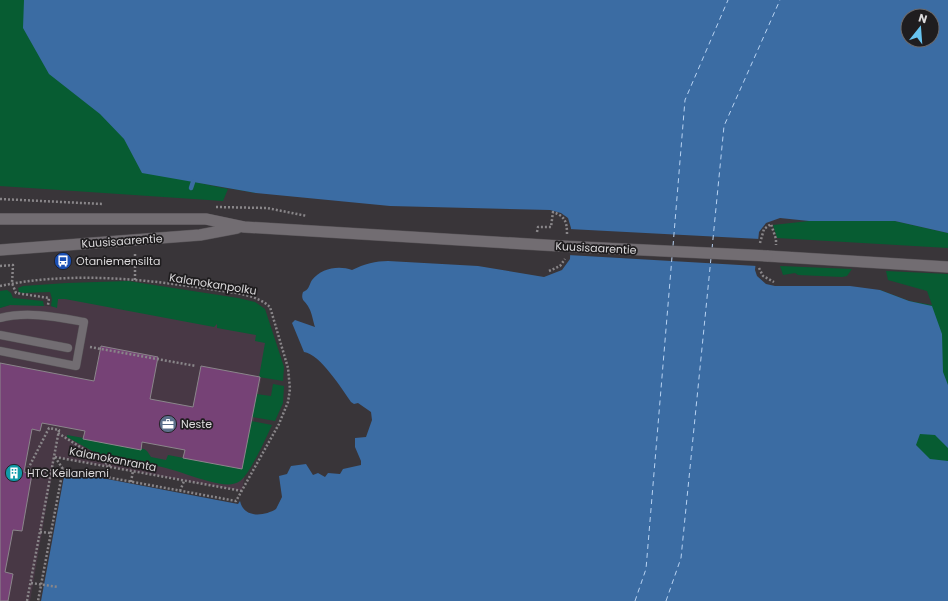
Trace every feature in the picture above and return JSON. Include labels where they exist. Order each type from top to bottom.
[{"type":"main road","name":"Kuusisaarentie","points":[[0,218],[206,219],[244,227],[948,267]]},
{"type":"main road","name":"Kuusisaarentie","points":[[0,250],[200,235],[244,227]]},
{"type":"lane","points":[[0,318],[26,315],[47,316],[84,322],[76,366],[0,351]]},
{"type":"lane","points":[[0,335],[68,348]]},
{"type":"path","points":[[0,199],[10,199]]},
{"type":"path","points":[[537,232],[538,227],[551,227],[553,212]]},
{"type":"path","points":[[771,224],[776,239]]},
{"type":"path","points":[[135,240],[135,280]]},
{"type":"path","points":[[0,266],[13,265],[12,283],[16,293],[49,298],[48,305]]},
{"type":"path","name":"Kalanokanpolku","points":[[0,286],[12,283],[52,279],[101,277],[135,280],[251,296],[264,301],[270,307],[288,368],[289,396],[285,412],[242,491]]},
{"type":"path","points":[[80,346],[196,366]]},
{"type":"path","points":[[52,474],[28,469],[49,428],[59,430],[58,433],[114,468]]},
{"type":"path","points":[[38,601],[63,469],[55,457],[58,433]]},
{"type":"path","name":"Kalanokanranta","points":[[27,601],[55,457],[242,491]]},
{"type":"path","points":[[63,469],[236,502],[242,491]]},
{"type":"path","points":[[130,482],[133,471]]},
{"type":"path","points":[[180,491],[184,481]]},
{"type":"path","points":[[40,532],[51,533]]},
{"type":"path","points":[[31,583],[58,587]]},
{"type":"shaded area","points":[[59,293],[269,332],[242,491],[55,457],[30,601],[0,601],[0,308],[10,305],[38,305],[56,307]]},
{"type":"green space","points":[[0,0],[69,0],[256,193],[194,182],[228,189],[223,201],[0,186]]},
{"type":"green space","points":[[809,221],[895,221],[948,233],[948,248],[777,238],[773,225]]},
{"type":"green space","points":[[780,266],[852,269],[847,276],[842,277],[798,275],[795,273],[783,275]]},
{"type":"green space","points":[[886,271],[948,274],[948,461],[929,461],[916,445],[874,296],[880,290],[909,301],[932,305],[927,291],[888,280]]},
{"type":"green space","points":[[128,281],[255,302],[265,309],[284,367],[283,381],[259,377],[265,343],[255,341],[256,335],[217,328],[217,324],[214,327],[65,299],[58,299],[57,308],[51,306],[52,299],[50,292],[23,293],[19,292],[18,288],[23,286],[67,283]]},
{"type":"green space","points":[[7,290],[11,293],[13,298],[43,301],[44,306],[10,305],[0,308],[0,291]]},
{"type":"green space","points":[[273,384],[284,386],[283,403],[275,421],[252,417],[256,394],[271,396]]},
{"type":"green space","points":[[251,421],[272,425],[258,455],[244,477],[240,481],[231,484],[219,484],[160,467],[148,465],[138,467],[112,462],[67,437],[67,435],[144,449],[151,457],[166,460],[168,455],[242,469]]},
{"type":"water","points":[[24,0],[948,0],[948,233],[895,221],[809,221],[780,218],[766,223],[759,232],[755,270],[757,276],[766,284],[775,286],[850,286],[880,290],[909,301],[932,306],[942,334],[943,372],[948,385],[948,448],[935,435],[920,434],[916,445],[930,459],[948,461],[948,601],[41,601],[65,471],[238,504],[240,501],[242,507],[246,511],[261,514],[276,509],[282,497],[279,476],[287,474],[291,466],[306,464],[313,475],[318,473],[325,477],[328,473],[340,474],[343,469],[361,465],[361,461],[355,447],[355,438],[366,437],[372,420],[371,412],[358,403],[354,404],[351,402],[324,365],[310,354],[304,352],[292,323],[295,320],[315,327],[310,310],[302,295],[303,292],[308,289],[312,280],[320,273],[325,270],[336,268],[352,270],[370,263],[388,261],[478,266],[544,277],[562,270],[570,259],[571,228],[568,218],[561,213],[550,210],[390,206],[256,193],[142,173],[124,139],[100,114],[49,74],[23,28]]},
{"type":"pier","points":[[569,229],[760,239],[757,266],[568,255]]},
{"type":"building","name":"HTC Keilaniemi","points":[[101,346],[158,357],[150,399],[193,407],[201,366],[260,377],[242,469],[183,458],[185,450],[142,442],[141,450],[83,439],[85,431],[42,423],[40,431],[32,429],[24,472],[32,474],[22,531],[13,530],[5,572],[13,574],[8,601],[0,601],[0,363],[94,381]]},
{"type":"waterway","points":[[191,188],[193,182]]},
{"type":"ferry route","points":[[673,246],[685,100],[728,0]]},
{"type":"ferry route","points":[[712,249],[724,126],[780,0]]},
{"type":"ferry route","points":[[635,601],[646,569],[672,257]]},
{"type":"ferry route","points":[[666,601],[681,558],[711,258]]},
{"type":"place","name":"Otaniemensilta","points":[[63,261]]},
{"type":"place","name":"Neste","points":[[168,424]]},
{"type":"place","name":"HTC Keilaniemi","points":[[14,473]]}]
